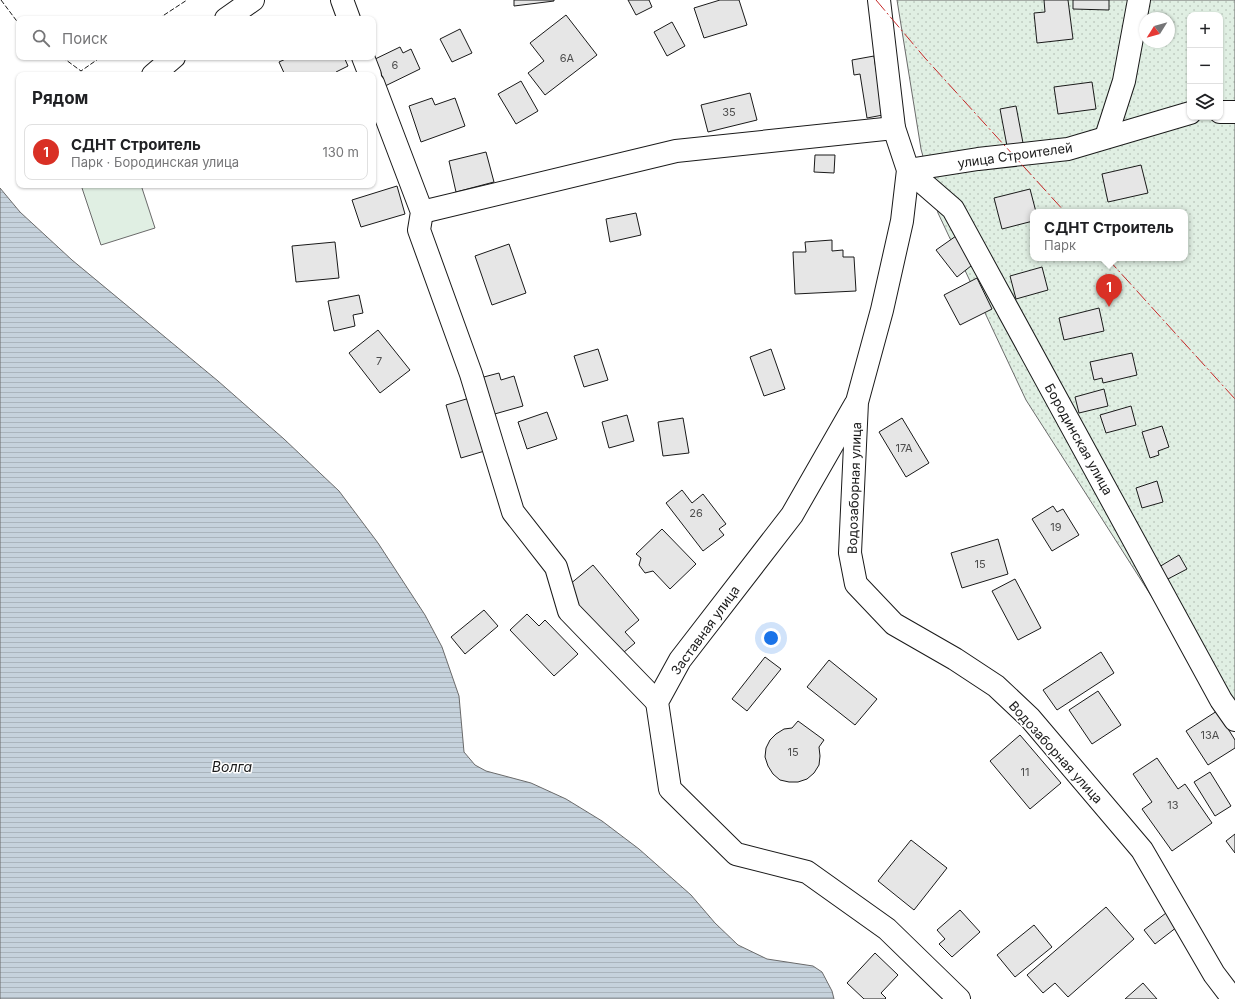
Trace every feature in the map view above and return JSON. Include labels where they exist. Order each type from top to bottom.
[{"type":"street","points":[[230,16],[254,0]]},
{"type":"street","points":[[342,0],[348,16]]},
{"type":"street","name":"Водозаборная улица","points":[[879,0],[894,128],[908,170],[902,221],[882,310],[857,402],[850,554],[856,584],[894,624],[955,659],[996,686],[1030,718],[1142,850],[1214,974],[1233,999]]},
{"type":"street","points":[[1106,137],[1124,81],[1139,0]]},
{"type":"street","points":[[156,72],[170,60]]},
{"type":"street","points":[[364,60],[369,72]]},
{"type":"street","points":[[376,91],[422,212],[418,230],[471,374],[513,512],[556,567],[569,611],[657,702],[670,789],[736,854],[807,872],[887,929],[959,999]]},
{"type":"street","points":[[1223,112],[1235,112]]},
{"type":"street","name":"улица Строителей","points":[[908,170],[978,159],[1068,149],[1187,114]]},
{"type":"street","points":[[422,212],[676,151],[894,128]]},
{"type":"street","name":"Бородинская улица","points":[[908,170],[953,209],[1228,699],[1235,720]]},
{"type":"street","name":"Заставная улица","points":[[657,702],[680,660],[792,515],[857,402]]},
{"type":"green space","points":[[897,0],[1235,0],[1235,727],[1026,400],[938,213],[921,149]]},
{"type":"green space","points":[[82,188],[142,188],[155,228],[101,245]]},
{"type":"water","name":"Волга","points":[[0,188],[20,212],[72,260],[218,381],[284,439],[339,491],[378,543],[425,615],[442,647],[459,696],[464,752],[475,765],[486,771],[531,783],[566,799],[602,821],[639,849],[691,895],[715,923],[738,945],[767,959],[813,966],[822,972],[832,991],[834,999],[0,999]]},
{"type":"building","points":[[514,0],[554,0],[554,1],[514,6]]},
{"type":"building","points":[[628,0],[649,0],[652,7],[636,15]]},
{"type":"building","points":[[720,0],[739,0],[747,25],[704,38],[694,8]]},
{"type":"building","points":[[1044,0],[1068,0],[1073,39],[1037,43],[1034,13],[1045,12]]},
{"type":"building","points":[[1073,0],[1109,0],[1109,10],[1073,9]]},
{"type":"building","points":[[566,15],[597,55],[545,95],[528,73],[544,61],[530,43]]},
{"type":"building","points":[[672,22],[685,46],[667,56],[654,32]]},
{"type":"building","points":[[460,29],[472,53],[452,62],[440,39]]},
{"type":"building","points":[[400,47],[403,53],[411,49],[420,69],[383,87],[371,61],[376,60],[376,59]]},
{"type":"building","points":[[874,56],[883,115],[867,118],[860,74],[854,75],[852,60]]},
{"type":"building","points":[[283,60],[345,60],[348,66],[336,72],[284,72],[279,62]]},
{"type":"building","points":[[521,81],[538,111],[516,124],[498,94]]},
{"type":"building","points":[[1092,82],[1096,109],[1058,114],[1054,87]]},
{"type":"building","points":[[750,93],[757,120],[708,132],[701,105]]},
{"type":"building","points":[[432,98],[435,105],[455,98],[465,126],[421,142],[409,106]]},
{"type":"building","points":[[1016,106],[1023,143],[1007,146],[1000,109]]},
{"type":"building","points":[[486,152],[494,182],[456,192],[449,161]]},
{"type":"building","points":[[815,155],[835,155],[834,173],[814,172]]},
{"type":"building","points":[[1141,165],[1148,193],[1108,202],[1102,174]]},
{"type":"building","points":[[397,186],[405,214],[361,227],[352,200]]},
{"type":"building","points":[[1030,189],[1035,209],[1030,209],[1030,222],[1002,229],[994,198]]},
{"type":"building","points":[[636,213],[641,235],[610,242],[606,219]]},
{"type":"building","points":[[956,236],[976,262],[957,277],[936,250]]},
{"type":"building","points":[[832,240],[832,251],[843,250],[843,257],[854,257],[856,291],[795,294],[793,252],[806,252],[805,242]]},
{"type":"building","points":[[335,242],[339,278],[296,282],[292,246]]},
{"type":"building","points":[[509,244],[526,293],[492,305],[475,256]]},
{"type":"building","points":[[1042,267],[1048,290],[1016,299],[1010,276]]},
{"type":"building","points":[[977,278],[992,309],[960,325],[944,295]]},
{"type":"building","points":[[359,295],[363,313],[353,315],[355,326],[334,331],[328,301]]},
{"type":"building","points":[[1099,308],[1104,331],[1064,340],[1059,318]]},
{"type":"building","points":[[378,330],[410,370],[380,393],[349,353]]},
{"type":"building","points":[[598,349],[608,380],[584,387],[574,356]]},
{"type":"building","points":[[771,349],[785,389],[764,396],[750,357]]},
{"type":"building","points":[[1132,353],[1137,375],[1103,383],[1102,378],[1094,380],[1090,362]]},
{"type":"building","points":[[499,373],[501,380],[514,376],[523,406],[491,415],[480,378]]},
{"type":"building","points":[[1104,389],[1108,406],[1079,413],[1075,397]]},
{"type":"building","points":[[473,397],[488,450],[461,458],[446,405]]},
{"type":"building","points":[[1131,406],[1136,425],[1106,433],[1100,415]]},
{"type":"building","points":[[547,412],[557,439],[527,449],[518,422]]},
{"type":"building","points":[[627,415],[634,441],[609,448],[602,422]]},
{"type":"building","points":[[683,418],[689,453],[663,456],[658,422]]},
{"type":"building","points":[[902,418],[929,463],[906,477],[879,432]]},
{"type":"building","points":[[1162,426],[1169,447],[1158,451],[1159,455],[1150,458],[1142,432]]},
{"type":"building","points":[[1157,481],[1163,502],[1142,508],[1136,488]]},
{"type":"building","points":[[682,490],[692,503],[703,494],[726,524],[719,529],[724,535],[703,551],[666,503]]},
{"type":"building","points":[[1053,506],[1057,512],[1063,509],[1079,535],[1052,551],[1032,519]]},
{"type":"building","points":[[662,529],[696,564],[670,589],[653,571],[645,573],[639,565],[641,558],[636,554]]},
{"type":"building","points":[[998,539],[1008,574],[962,588],[951,553]]},
{"type":"building","points":[[1179,555],[1187,569],[1166,580],[1159,567]]},
{"type":"building","points":[[593,565],[639,620],[625,632],[635,643],[618,657],[568,596],[569,585]]},
{"type":"building","points":[[1015,579],[1041,628],[1018,640],[992,591]]},
{"type":"building","points":[[484,610],[498,626],[465,654],[451,637]]},
{"type":"building","points":[[527,614],[539,626],[545,620],[578,654],[554,676],[510,630]]},
{"type":"building","points":[[1101,652],[1114,673],[1057,710],[1043,690]]},
{"type":"building","points":[[765,657],[781,669],[747,711],[732,699]]},
{"type":"building","points":[[829,660],[877,699],[855,725],[807,687]]},
{"type":"building","points":[[1098,691],[1121,725],[1092,744],[1069,710]]},
{"type":"building","points":[[1217,711],[1235,740],[1235,748],[1208,765],[1186,731]]},
{"type":"building","points":[[798,721],[824,740],[819,747],[819,765],[814,773],[807,779],[798,782],[780,780],[773,774],[768,766],[765,757],[766,748],[770,740],[776,734],[784,729],[792,728]]},
{"type":"building","points":[[1020,735],[1061,783],[1030,809],[990,761]]},
{"type":"building","points":[[1157,758],[1178,789],[1185,784],[1212,823],[1172,851],[1142,809],[1152,802],[1133,774]]},
{"type":"building","points":[[1210,772],[1231,806],[1215,816],[1194,782]]},
{"type":"building","points":[[1235,834],[1235,853],[1226,841]]},
{"type":"building","points":[[911,840],[947,868],[914,910],[878,881]]},
{"type":"building","points":[[1106,907],[1134,939],[1068,997],[1055,983],[1043,993],[1027,975]]},
{"type":"building","points":[[960,910],[980,932],[952,957],[939,944],[945,939],[937,930]]},
{"type":"building","points":[[1166,913],[1177,927],[1155,944],[1144,930]]},
{"type":"building","points":[[1034,925],[1052,947],[1015,977],[997,955]]},
{"type":"building","points":[[875,953],[898,975],[881,993],[886,998],[885,999],[864,999],[847,983]]},
{"type":"building","points":[[1143,983],[1157,999],[1125,999]]},
{"type":"fence","points":[[1,0],[16,20]]},
{"type":"fence","points":[[163,16],[187,0]]},
{"type":"fence","points":[[66,60],[81,71],[97,60]]},
{"type":"power","points":[[876,0],[925,58],[1062,209]]},
{"type":"power","points":[[1110,261],[1235,399]]},
{"type":"place","name":"СДНТ Строитель","points":[[1109,307]]}]
